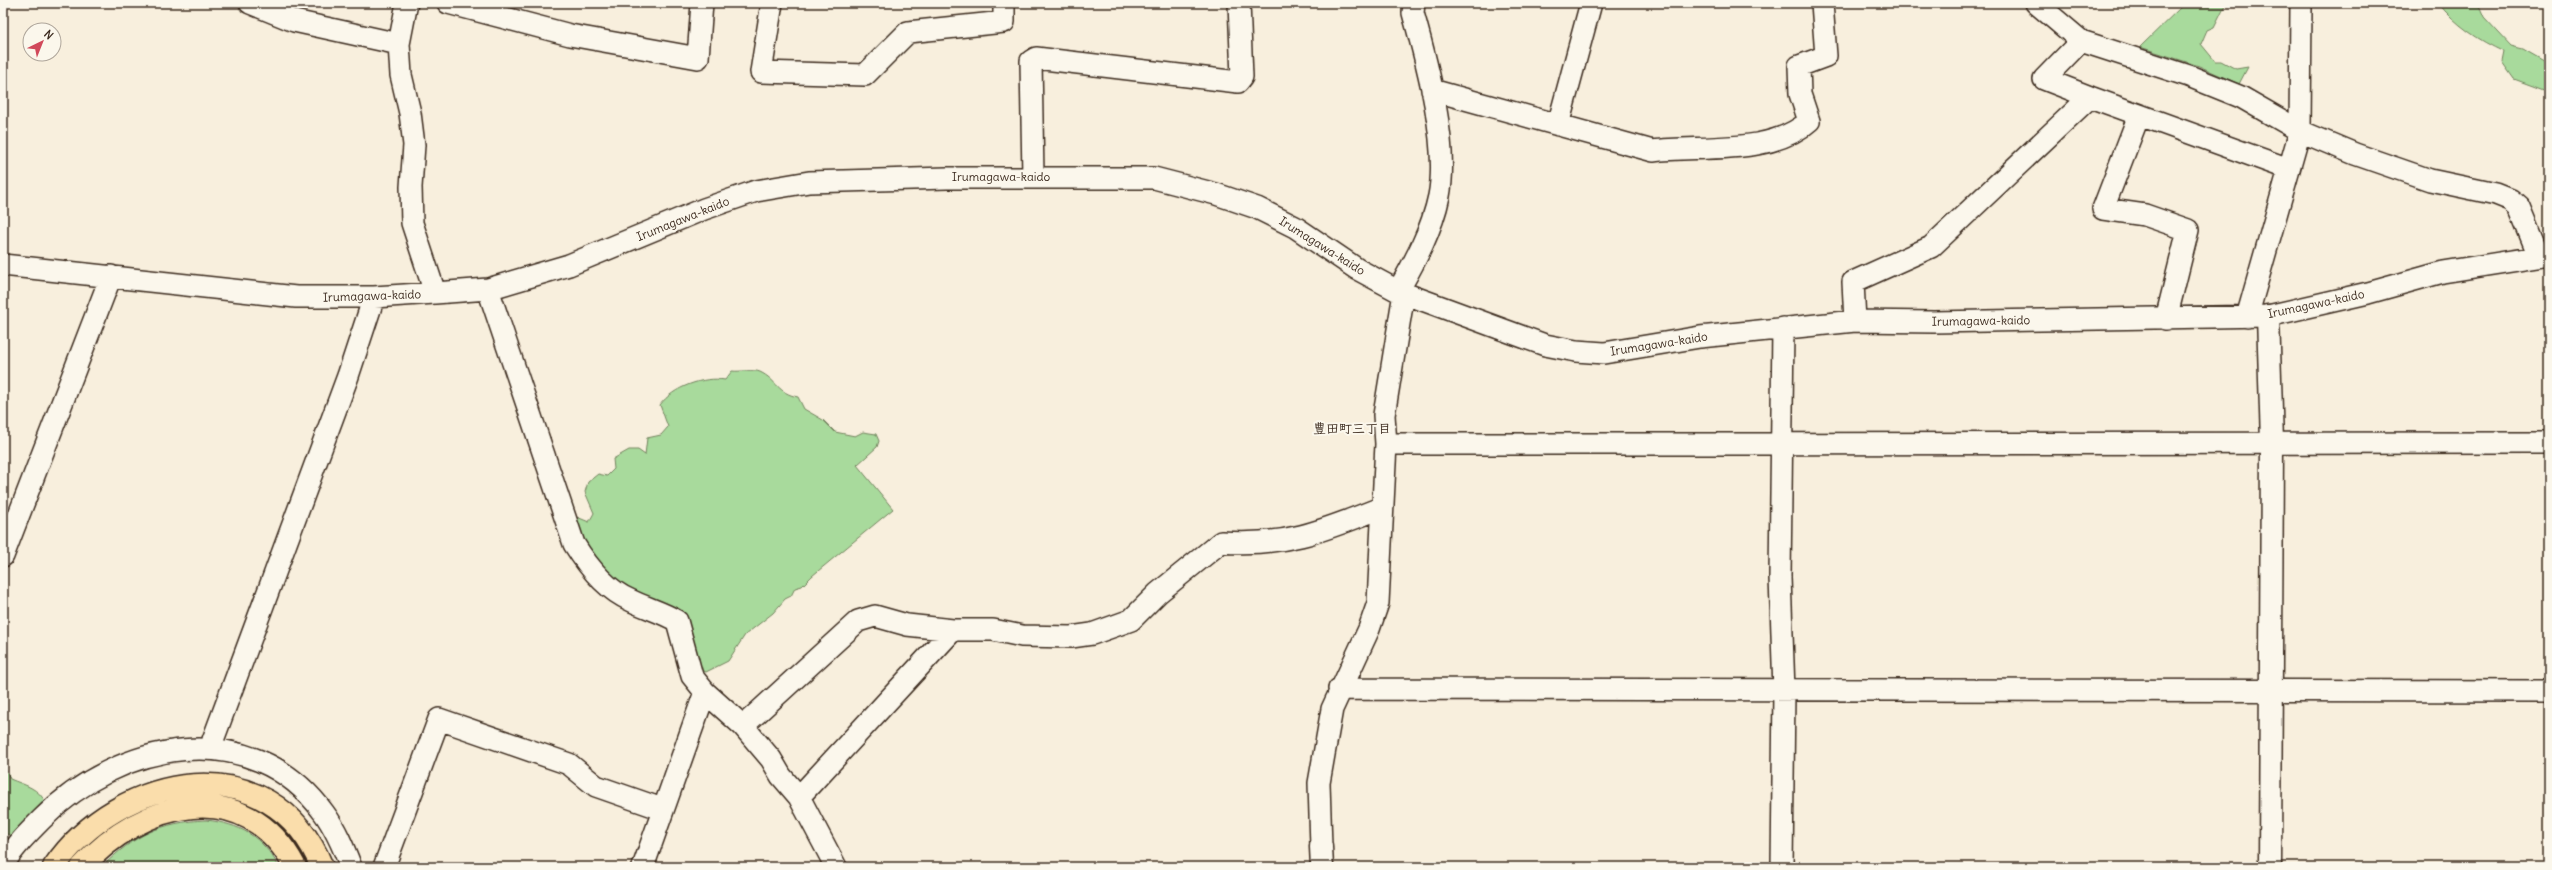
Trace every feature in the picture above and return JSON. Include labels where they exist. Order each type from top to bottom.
[{"type":"highway","points":[[54,867],[76,841],[91,828],[134,800],[162,789],[187,784],[210,784],[253,794],[272,805],[290,819],[306,837],[322,867]]},
{"type":"highway","points":[[82,867],[114,837],[137,823],[182,807],[206,806],[231,810],[253,819],[272,834],[287,853],[295,867]]},
{"type":"street","points":[[250,3],[294,21],[399,44]]},
{"type":"street","points":[[407,3],[399,44],[401,75],[410,113],[414,145],[410,187],[412,223],[435,293]]},
{"type":"street","points":[[448,3],[570,35],[698,58],[702,3]]},
{"type":"street","points":[[772,3],[761,72],[865,75],[908,32],[1004,22],[1004,3]]},
{"type":"street","points":[[1033,177],[1031,61],[1036,58],[1238,82],[1242,77],[1239,3]]},
{"type":"street","points":[[1321,857],[1319,783],[1332,709],[1339,690],[1369,629],[1378,603],[1386,444],[1384,408],[1401,292],[1425,241],[1439,196],[1442,164],[1432,90],[1414,13],[1414,3]]},
{"type":"street","points":[[1558,125],[1591,3]]},
{"type":"street","points":[[1432,90],[1653,150],[1676,148],[1732,149],[1777,138],[1802,127],[1809,121],[1800,94],[1799,66],[1826,56],[1822,3]]},
{"type":"street","points":[[2036,3],[2080,42],[2202,81],[2241,97],[2300,131],[2355,154],[2430,180],[2496,194],[2511,200],[2519,207],[2544,255]]},
{"type":"street","points":[[2247,316],[2300,131],[2301,3]]},
{"type":"street","points":[[2080,42],[2044,79],[2289,169]]},
{"type":"street","points":[[1855,321],[1853,282],[1931,247],[2090,97]]},
{"type":"street","points":[[2139,115],[2103,209],[2145,215],[2188,230],[2166,319]]},
{"type":"street","name":"Irumagawa-kaido","points":[[3,265],[296,297],[374,297],[488,289],[569,265],[704,209],[756,191],[809,182],[871,179],[1033,177],[1154,178],[1216,194],[1257,208],[1295,227],[1357,269],[1401,292],[1545,345],[1576,351],[1612,352],[1700,337],[1855,321],[2166,319],[2268,316],[2368,293],[2443,272],[2544,255]]},
{"type":"street","points":[[3,556],[111,276]]},
{"type":"street","points":[[488,289],[574,544],[587,564],[616,591],[629,600],[662,612],[677,622],[692,676],[705,692],[743,726],[771,759],[781,776],[799,797],[836,867]]},
{"type":"street","points":[[212,748],[213,740],[348,376],[374,297]]},
{"type":"street","points":[[2268,316],[2272,442],[2270,867]]},
{"type":"street","points":[[1782,867],[1784,691],[1780,576],[1783,328]]},
{"type":"street","points":[[1386,444],[1782,445],[2272,442],[2549,443]]},
{"type":"street","points":[[743,726],[858,621],[875,616],[908,625],[953,630],[992,630],[1022,636],[1041,637],[1092,634],[1131,620],[1158,593],[1221,542],[1272,542],[1297,538],[1383,507]]},
{"type":"street","points":[[799,797],[953,630]]},
{"type":"street","points":[[1339,690],[1784,691],[2270,689],[2549,691]]},
{"type":"street","points":[[642,867],[705,692]]},
{"type":"street","points":[[384,867],[439,719],[569,764],[596,786],[662,809]]},
{"type":"street","points":[[6,851],[59,802],[100,774],[120,765],[168,750],[212,748],[259,762],[280,772],[301,788],[325,813],[351,867]]},
{"type":"green space","points":[[2185,3],[2226,3],[2214,27],[2207,30],[2201,44],[2215,61],[2221,61],[2236,69],[2248,67],[2239,84],[2199,66],[2140,47]]},
{"type":"green space","points":[[2438,3],[2478,3],[2484,17],[2511,46],[2523,49],[2549,64],[2549,92],[2514,79],[2502,62],[2504,52],[2468,31],[2452,18]]},
{"type":"green space","points":[[732,371],[754,371],[766,375],[786,393],[798,397],[804,409],[823,420],[835,432],[855,436],[863,432],[876,434],[879,441],[877,447],[857,465],[893,509],[802,586],[795,588],[791,596],[785,599],[773,613],[745,635],[728,661],[706,672],[700,670],[692,654],[687,617],[680,610],[655,602],[604,594],[572,515],[589,522],[594,513],[585,492],[588,482],[598,474],[607,476],[614,469],[613,459],[629,450],[638,450],[645,455],[647,438],[661,435],[668,427],[660,405],[666,399],[681,388],[699,381],[717,379],[725,380]]},
{"type":"green space","points":[[3,768],[7,772],[10,779],[26,785],[36,791],[40,794],[46,804],[11,836],[3,832]]},
{"type":"green space","points":[[206,820],[240,828],[249,833],[265,847],[279,867],[102,867],[125,846],[149,832],[175,824]]},
{"type":"district","name":"豊田町三丁目","points":[[1352,428]]}]
